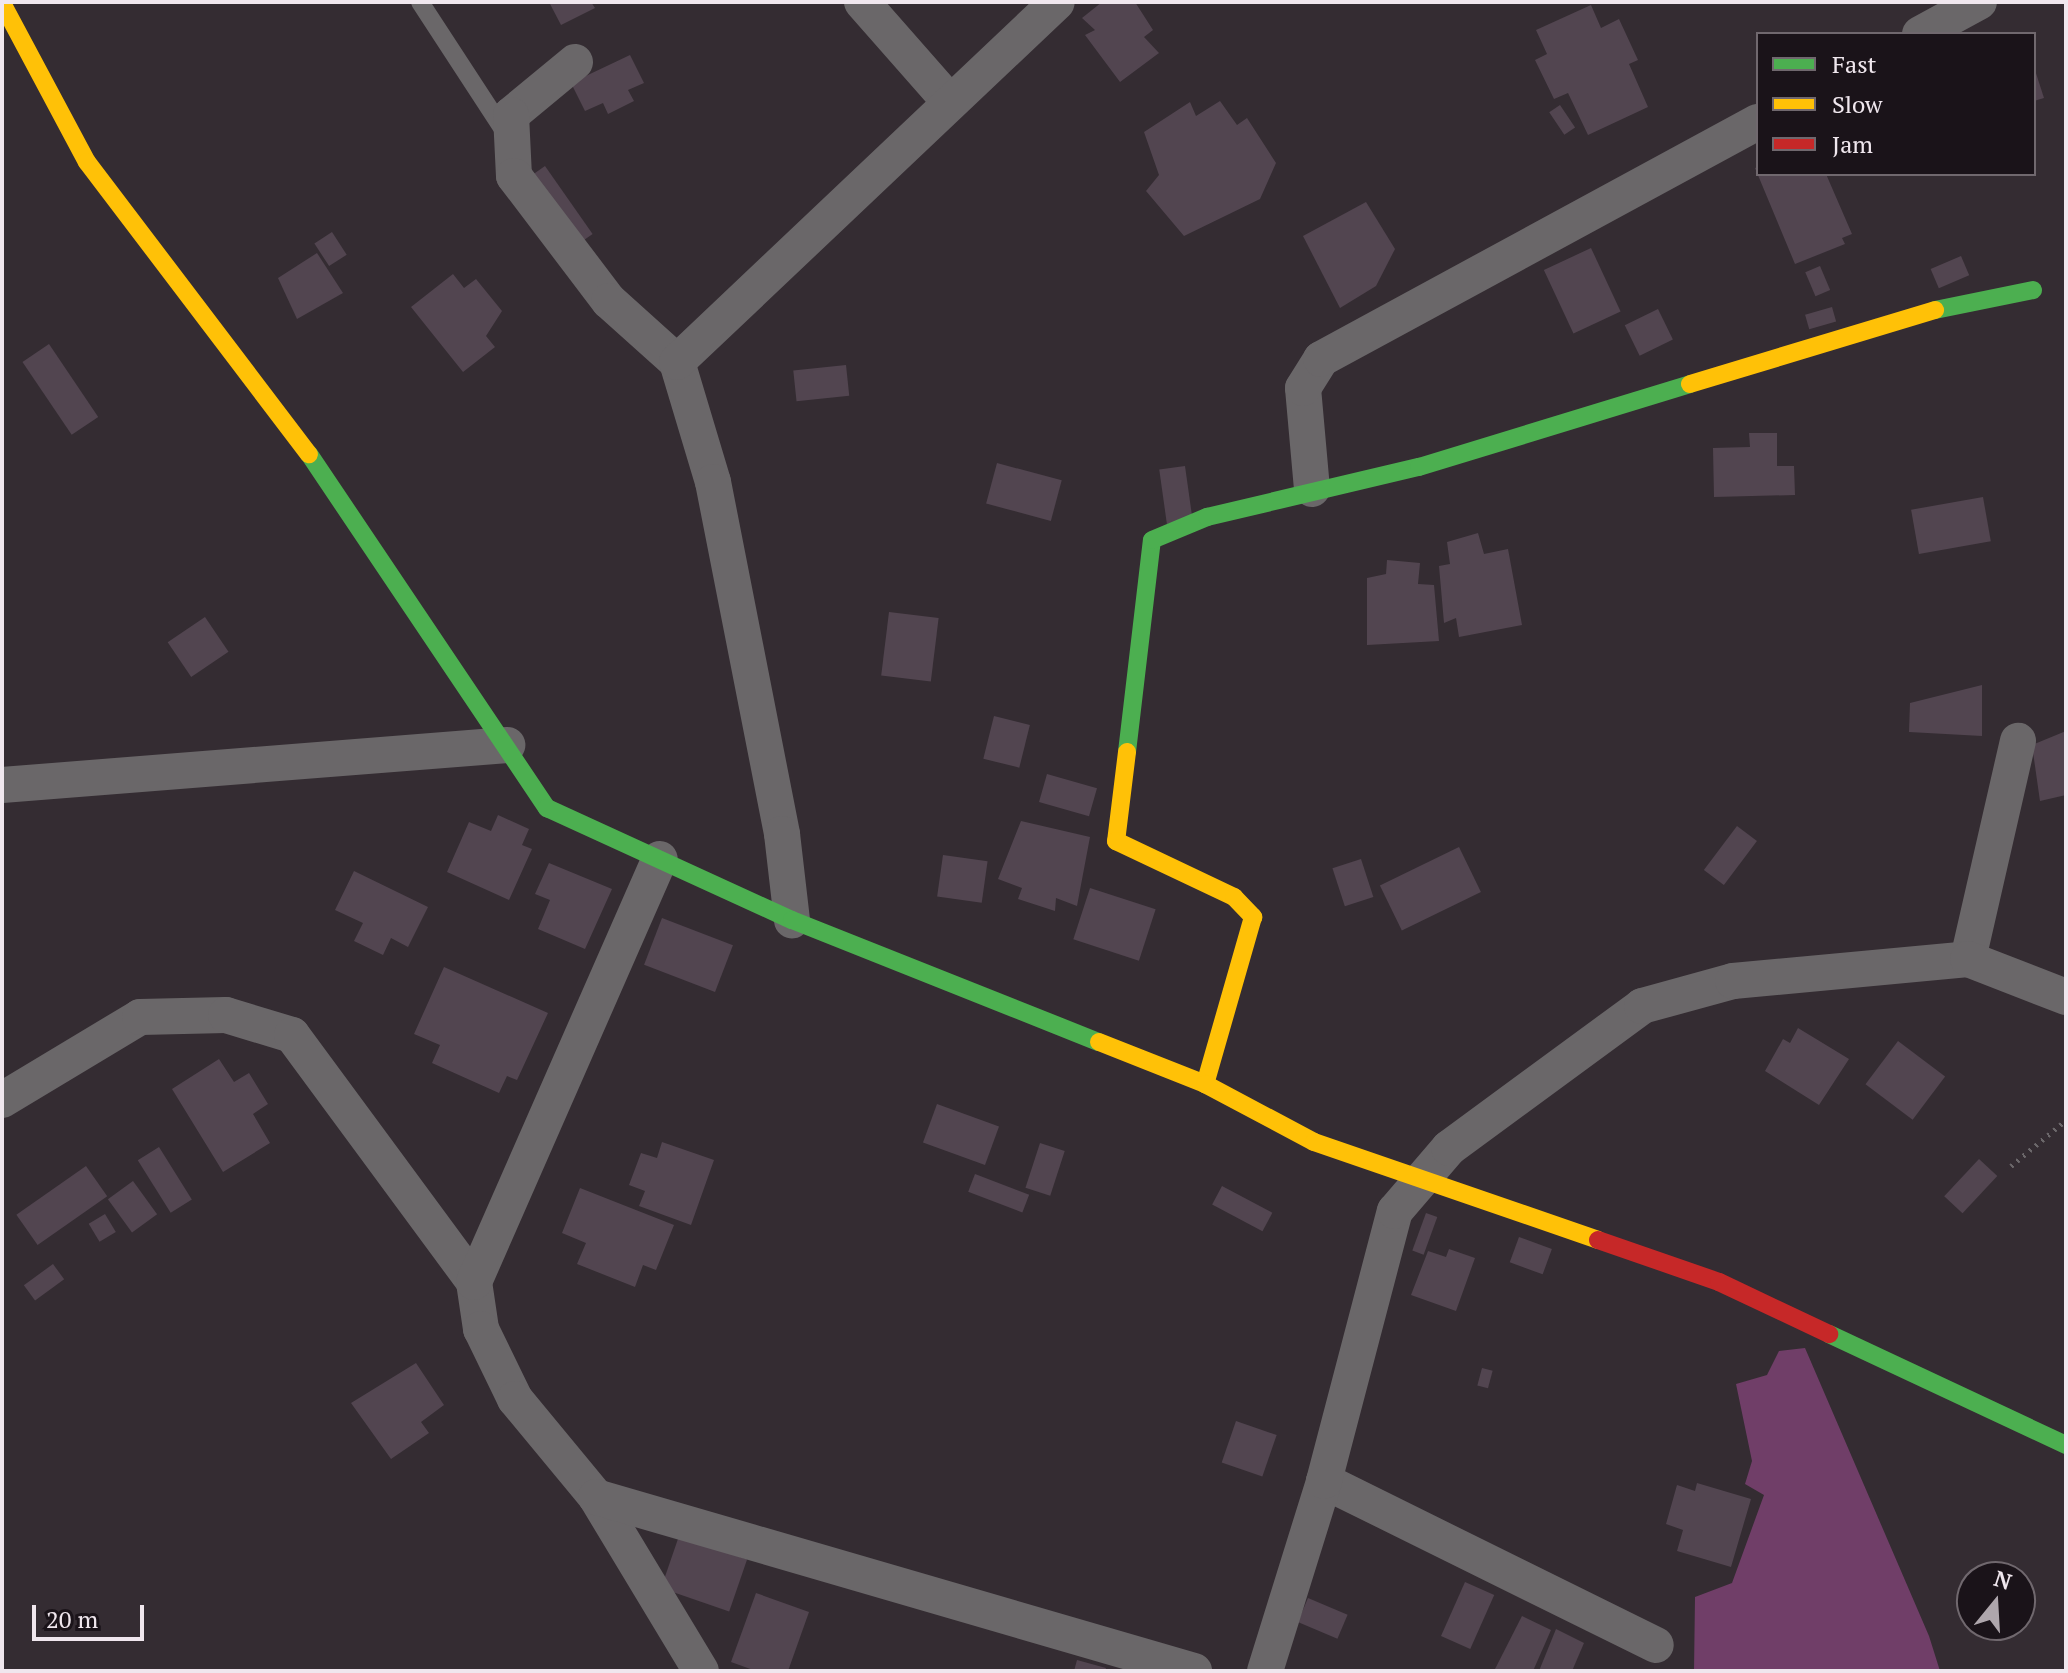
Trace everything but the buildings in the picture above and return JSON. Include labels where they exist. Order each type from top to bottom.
[{"type":"street","points":[[862,2],[948,100]]},
{"type":"street","points":[[677,362],[948,100],[1057,2]]},
{"type":"street","points":[[1924,32],[1979,2]]},
{"type":"street","points":[[2,3],[87,162],[338,492],[547,808],[792,920],[1205,1084],[1314,1142],[1418,1181],[1719,1282],[2066,1445]]},
{"type":"street","points":[[575,62],[511,115],[514,176],[609,301],[677,362],[713,482],[782,834],[792,920]]},
{"type":"street","points":[[1312,489],[1303,388],[1321,359],[1756,123]]},
{"type":"street","points":[[1205,1084],[1253,917],[1234,897],[1116,841],[1146,562],[1152,540],[1207,517],[1312,489],[1419,467],[1928,311],[2033,290]]},
{"type":"street","points":[[1968,959],[2018,741]]},
{"type":"street","points":[[2,785],[507,745]]},
{"type":"street","points":[[474,1282],[660,859]]},
{"type":"street","points":[[1265,1671],[1324,1481],[1395,1211],[1449,1148],[1642,1006],[1733,981],[1968,959],[2066,997]]},
{"type":"street","points":[[2,1100],[140,1017],[226,1015],[292,1035],[474,1282],[481,1329],[515,1399],[596,1497],[701,1671]]},
{"type":"street","points":[[1324,1481],[1656,1645]]},
{"type":"street","points":[[596,1497],[1194,1671]]},
{"type":"lane","points":[[420,2],[506,134]]},
{"type":"path","points":[[2011,1166],[2066,1120]]},
{"type":"shaded area","points":[[1805,1348],[1929,1636],[1940,1671],[1694,1671],[1695,1597],[1732,1583],[1764,1495],[1745,1484],[1752,1461],[1736,1384],[1767,1375],[1779,1351]]},
{"type":"traffic: fast","points":[[1935,310],[2033,290]]},
{"type":"traffic: fast","points":[[1127,752],[1152,540],[1207,517],[1419,467],[1690,384]]},
{"type":"traffic: fast","points":[[309,454],[547,808],[792,920],[1099,1042]]},
{"type":"traffic: fast","points":[[1829,1334],[2066,1445]]},
{"type":"traffic: slow","points":[[2,3],[87,162],[309,454]]},
{"type":"traffic: slow","points":[[1690,384],[1935,310]]},
{"type":"traffic: slow","points":[[1127,752],[1116,841],[1234,897],[1253,917],[1205,1084]]},
{"type":"traffic: slow","points":[[1099,1042],[1205,1084],[1314,1142],[1598,1240]]},
{"type":"traffic: jam","points":[[1598,1240],[1719,1282],[1829,1334]]}]
